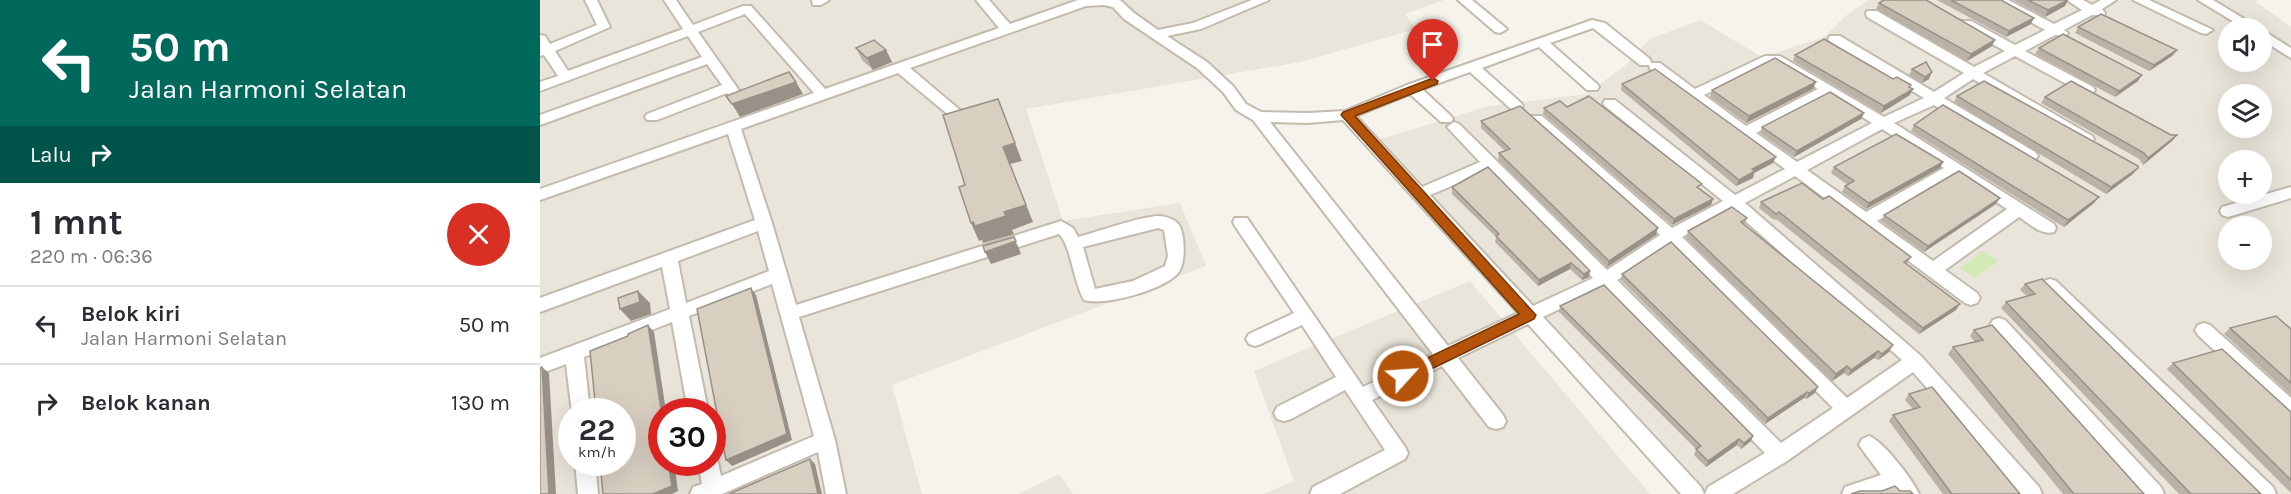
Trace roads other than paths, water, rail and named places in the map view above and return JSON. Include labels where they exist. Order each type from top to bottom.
[{"type":"street","points":[[566,78],[543,47],[604,27],[591,0]]},
{"type":"street","points":[[652,117],[734,93],[670,0]]},
{"type":"street","points":[[982,0],[1008,30]]},
{"type":"street","points":[[1156,34],[1196,26],[1263,0]]},
{"type":"street","points":[[1464,0],[1500,29]]},
{"type":"street","points":[[1998,0],[2075,40]]},
{"type":"street","points":[[2073,0],[2112,20]]},
{"type":"street","points":[[1360,397],[1606,279],[1671,236],[1883,123],[1934,99],[1973,73],[2110,0]]},
{"type":"street","points":[[2139,0],[2206,30]]},
{"type":"street","points":[[2204,0],[2236,18]]},
{"type":"street","points":[[540,195],[1084,2],[1116,3],[1128,16],[1202,65],[1228,89],[1241,107],[1258,117],[1496,421]]},
{"type":"street","points":[[540,87],[689,30],[743,4],[823,95]]},
{"type":"street","points":[[1872,14],[2103,148]]},
{"type":"street","points":[[1954,17],[2096,95]]},
{"type":"street","points":[[1258,117],[1308,118],[1347,115],[1412,88],[1474,68],[1540,41],[1593,24],[1600,26],[1971,298]]},
{"type":"street","points":[[1835,39],[2046,166]]},
{"type":"street","points":[[1540,41],[1592,87]]},
{"type":"street","points":[[2272,41],[2291,54]]},
{"type":"street","points":[[1694,95],[1770,58],[1785,62],[2048,228]]},
{"type":"street","points":[[540,120],[710,59]]},
{"type":"street","points":[[900,67],[962,119]]},
{"type":"street","points":[[1474,68],[1516,106]]},
{"type":"street","points":[[1412,88],[1450,123],[1780,454]]},
{"type":"street","points":[[1745,132],[1828,90]]},
{"type":"street","points":[[1610,103],[1734,202],[1915,361],[2032,494]]},
{"type":"street","points":[[1347,115],[1421,193],[1529,315],[1694,494]]},
{"type":"street","points":[[1537,119],[1671,236],[1846,409]]},
{"type":"street","points":[[733,128],[764,223],[825,440],[836,494]]},
{"type":"street","points":[[1421,193],[1490,164]]},
{"type":"street","points":[[1865,220],[1956,168]]},
{"type":"street","points":[[2228,211],[2291,192]]},
{"type":"street","points":[[1932,270],[2018,208]]},
{"type":"street","points":[[789,314],[1061,227],[1073,244],[1085,289],[1090,296],[1098,298],[1169,274],[1175,265],[1172,227],[1166,223],[1158,222],[1073,244]]},
{"type":"street","points":[[1241,222],[1398,453],[1320,494]]},
{"type":"street","points":[[540,305],[764,223]]},
{"type":"street","points":[[669,259],[696,398]]},
{"type":"street","points":[[540,366],[777,275]]},
{"type":"street","points":[[2050,286],[2266,494]]},
{"type":"street","points":[[1255,339],[1305,316]]},
{"type":"street","points":[[1999,325],[2154,494]]},
{"type":"street","points":[[2204,330],[2291,410]]},
{"type":"street","points":[[574,353],[579,398]]},
{"type":"street","points":[[1715,494],[1780,454],[1915,361]]},
{"type":"street","points":[[1284,413],[1348,380]]},
{"type":"street","points":[[708,476],[707,491],[825,440]]},
{"type":"street","points":[[1869,445],[1903,486]]},
{"type":"street","points":[[586,476],[588,494]]},
{"type":"street","points":[[1852,494],[1903,486]]}]
